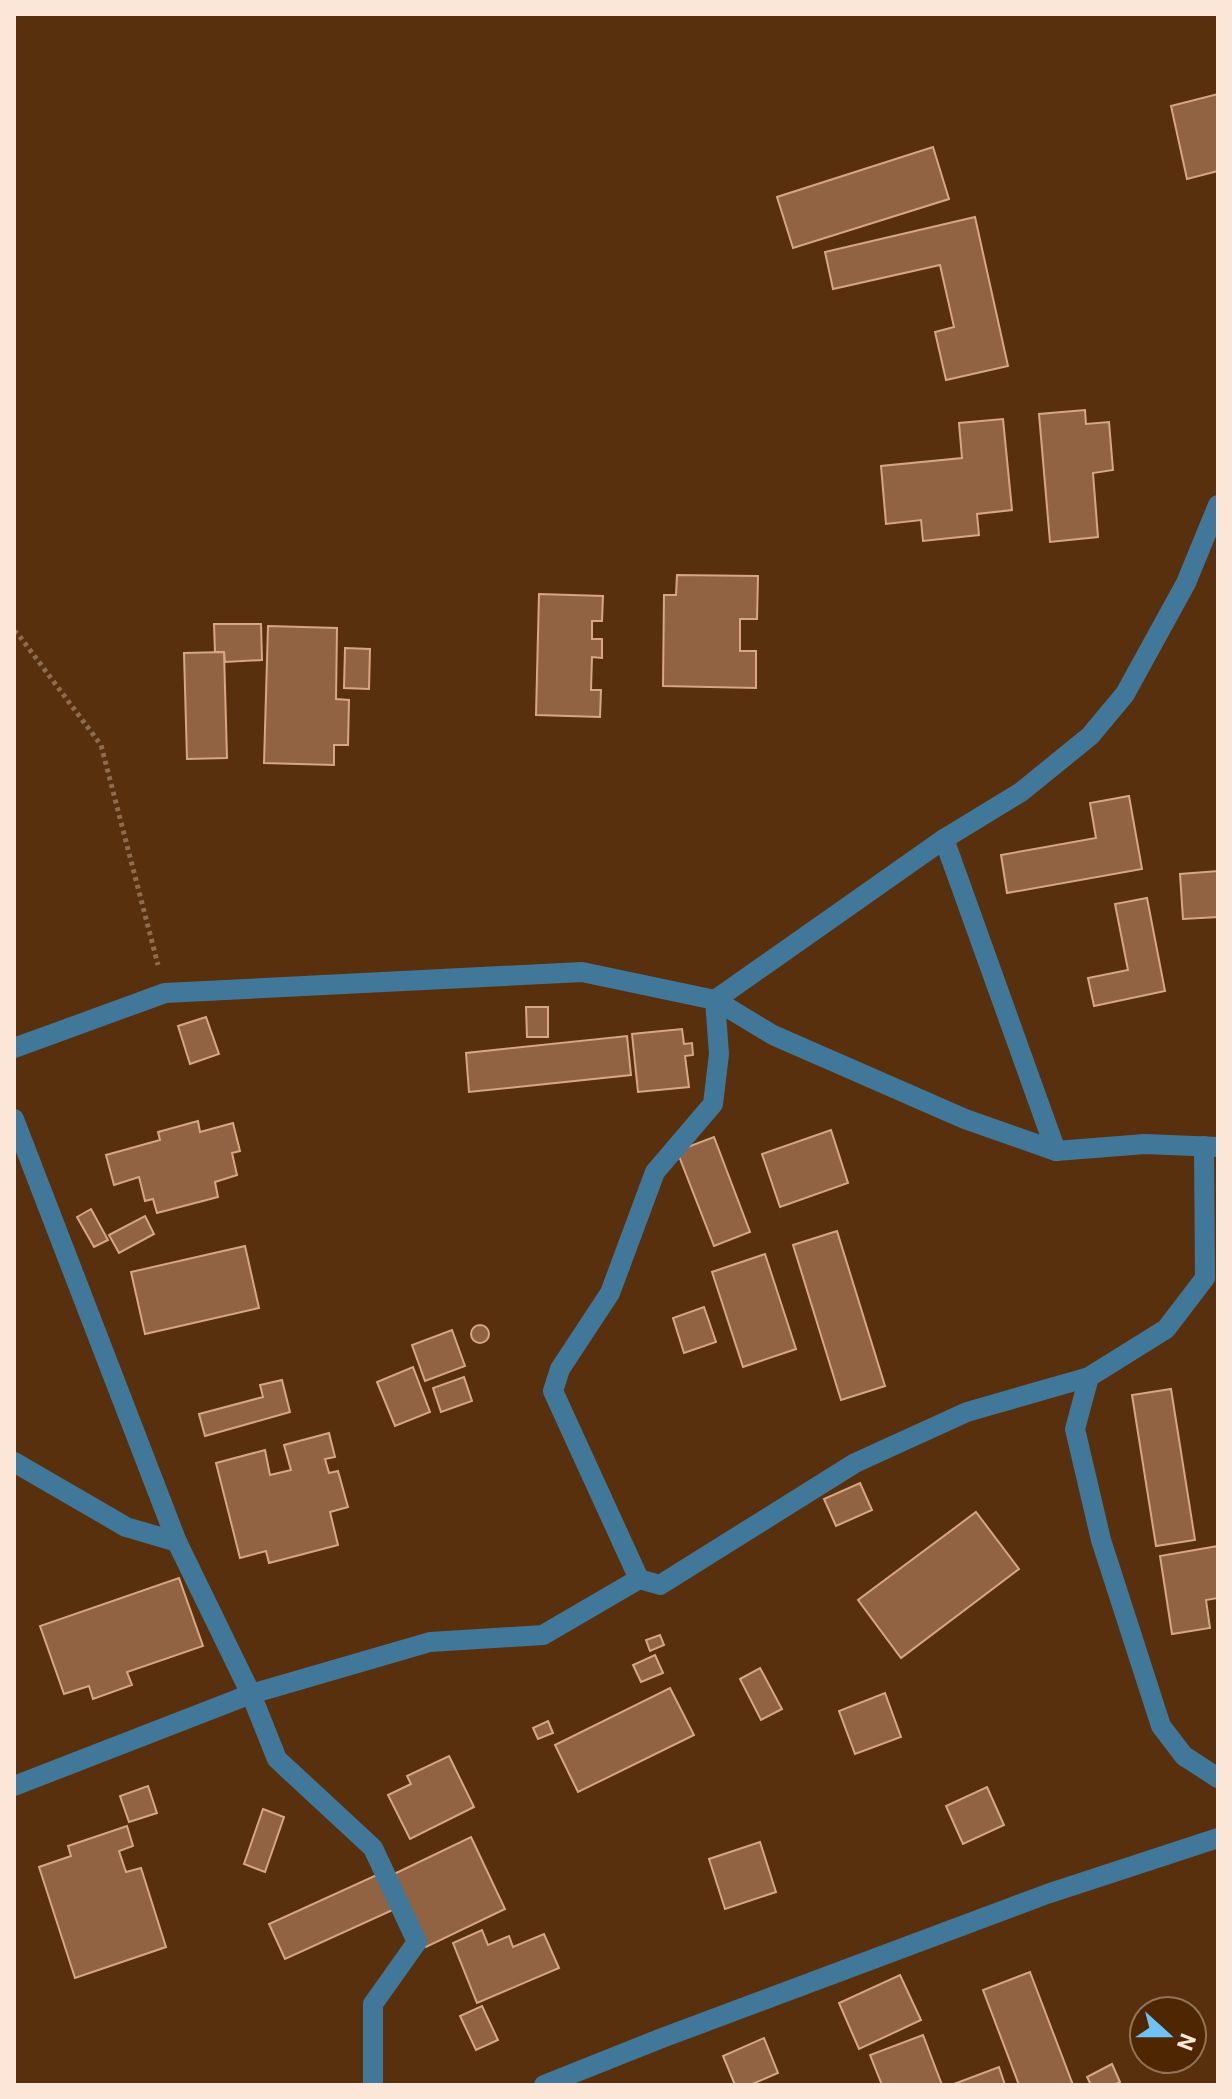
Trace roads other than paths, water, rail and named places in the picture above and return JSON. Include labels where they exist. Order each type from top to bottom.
[{"type":"street","points":[[715,1000],[944,839],[1021,792],[1090,736],[1125,694],[1186,583],[1218,505]]},
{"type":"street","points":[[944,839],[1056,1151]]},
{"type":"street","points":[[14,1048],[165,993],[582,972],[715,1000],[773,1035],[965,1119],[1056,1151],[1145,1144],[1211,1147],[1205,1278],[1166,1329],[1089,1377],[967,1412],[855,1463],[660,1585],[639,1579],[543,1635],[430,1642],[251,1694],[14,1786]]},
{"type":"street","points":[[639,1579],[553,1391],[560,1369],[610,1293],[655,1172],[713,1104],[719,1054],[715,1000]]},
{"type":"street","points":[[14,1119],[177,1542],[251,1694],[277,1759],[373,1848],[417,1942],[373,2004],[373,2085]]},
{"type":"street","points":[[1089,1377],[1075,1429],[1101,1540],[1147,1683],[1161,1726],[1184,1756],[1218,1778]]},
{"type":"street","points":[[14,1462],[126,1527],[177,1542]]},
{"type":"street","points":[[544,2085],[1033,1900],[1218,1838]]}]
